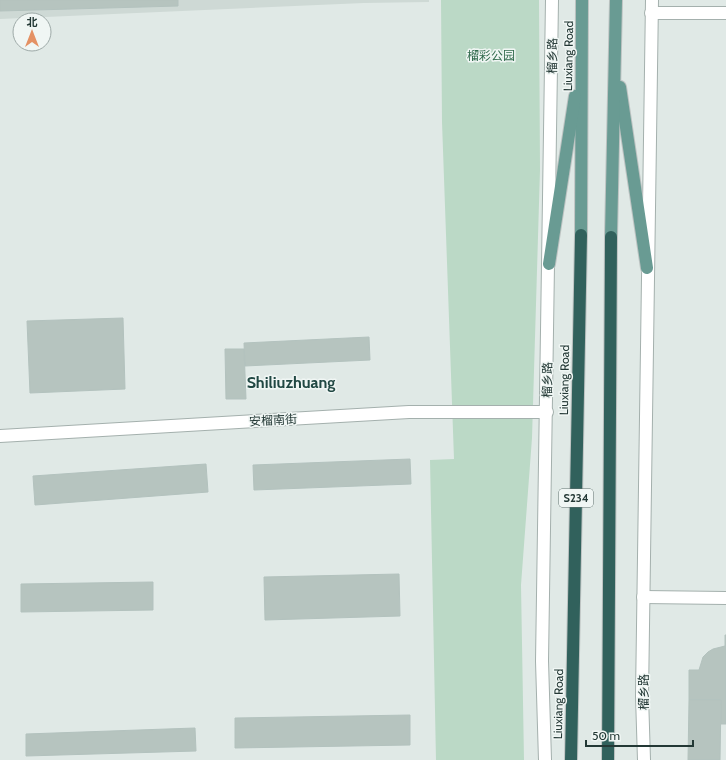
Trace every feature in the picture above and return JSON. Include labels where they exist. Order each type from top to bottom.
[{"type":"highway","name":"Liuxiang Road","points":[[571,760],[581,235]]},
{"type":"highway","name":"S234","points":[[608,760],[611,237]]},
{"type":"main road","name":"Liuxiang Road","points":[[581,235],[582,0]]},
{"type":"main road","points":[[611,237],[616,0]]},
{"type":"main road","points":[[615,52],[647,268]]},
{"type":"main road","points":[[549,264],[582,55]]},
{"type":"street","name":"榴乡路","points":[[545,760],[542,661],[547,412],[552,0]]},
{"type":"street","name":"榴乡路","points":[[644,760],[642,696],[643,597],[652,0]]},
{"type":"street","points":[[652,13],[726,13]]},
{"type":"street","name":"安榴南街","points":[[0,436],[409,412],[547,412]]},
{"type":"street","points":[[643,597],[726,598]]},
{"type":"shaded area","points":[[0,0],[429,0],[429,2],[364,3],[52,17],[52,12],[12,12],[12,18],[0,19]]},
{"type":"green space","name":"榴彩公园","points":[[441,0],[539,0],[540,170],[532,438],[521,585],[524,760],[436,760],[430,460],[454,459],[442,122]]},
{"type":"building","points":[[0,0],[178,0],[178,6],[0,11]]},
{"type":"building","points":[[123,318],[125,389],[30,393],[27,321]]},
{"type":"building","points":[[369,337],[370,360],[245,366],[244,343]]},
{"type":"building","points":[[225,349],[244,349],[246,399],[226,399]]},
{"type":"building","points":[[410,459],[411,484],[254,490],[253,465]]},
{"type":"building","points":[[206,464],[208,492],[35,505],[33,476]]},
{"type":"building","points":[[399,574],[400,616],[265,620],[264,577]]},
{"type":"building","points":[[153,582],[153,610],[21,612],[21,584]]},
{"type":"building","points":[[725,635],[726,724],[721,724],[721,700],[689,700],[689,670],[699,670],[703,657],[708,652],[725,646]]},
{"type":"building","points":[[689,700],[721,700],[720,760],[688,760]]},
{"type":"building","points":[[410,715],[410,745],[235,748],[235,718]]},
{"type":"building","points":[[195,728],[196,751],[26,756],[26,734]]},
{"type":"district","name":"Shiliuzhuang","points":[[291,382]]}]
